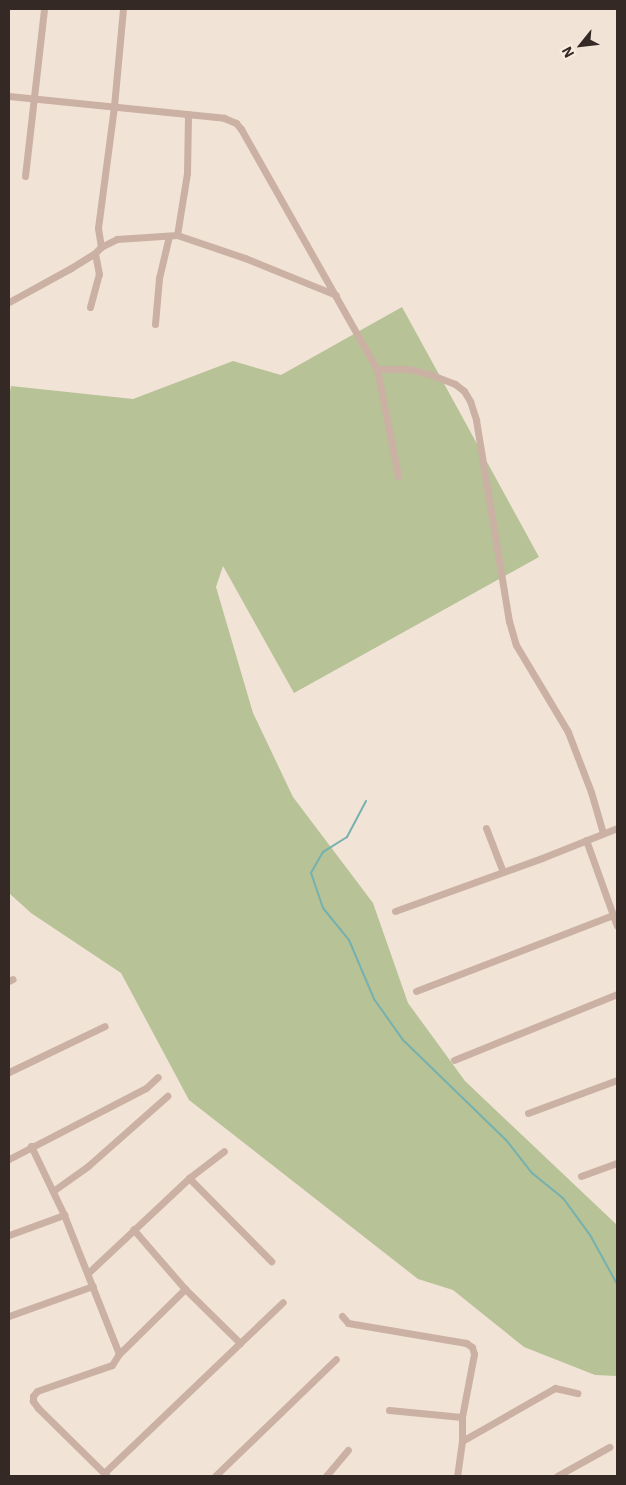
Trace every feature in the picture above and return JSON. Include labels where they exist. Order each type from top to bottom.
[{"type":"street","points":[[24,176],[35,98],[44,9]]},
{"type":"street","points":[[101,247],[98,228],[114,106],[123,9]]},
{"type":"street","points":[[9,96],[224,118],[236,123],[377,369],[398,476]]},
{"type":"street","points":[[178,235],[187,173],[188,114]]},
{"type":"street","points":[[9,302],[95,253],[101,247],[123,237],[178,235],[245,258],[336,295]]},
{"type":"street","points":[[155,324],[160,278],[169,236]]},
{"type":"street","points":[[90,307],[99,274],[95,253]]},
{"type":"street","points":[[377,369],[409,369],[429,374],[455,384],[464,390],[470,401],[476,420],[509,621],[516,645],[568,732],[591,792],[603,833]]},
{"type":"street","points":[[486,828],[503,872]]},
{"type":"street","points":[[395,910],[503,872],[617,828]]},
{"type":"street","points":[[586,840],[617,926]]},
{"type":"street","points":[[416,991],[613,915]]},
{"type":"street","points":[[454,1060],[617,994]]},
{"type":"street","points":[[9,1072],[105,1026]]},
{"type":"street","points":[[9,1159],[146,1088],[158,1077]]},
{"type":"street","points":[[528,1113],[617,1080]]},
{"type":"street","points":[[53,1191],[96,1160],[168,1096]]},
{"type":"street","points":[[31,1146],[64,1215],[119,1354]]},
{"type":"street","points":[[88,1273],[189,1178],[224,1151]]},
{"type":"street","points":[[581,1176],[617,1163]]},
{"type":"street","points":[[189,1178],[271,1261]]},
{"type":"street","points":[[9,1235],[64,1215]]},
{"type":"street","points":[[134,1229],[185,1289],[240,1343]]},
{"type":"street","points":[[9,1316],[93,1286]]},
{"type":"street","points":[[185,1289],[119,1354],[112,1365],[37,1391],[32,1396],[38,1408],[106,1475],[283,1302]]},
{"type":"street","points":[[342,1316],[348,1323],[466,1343],[472,1346],[474,1354],[462,1417],[462,1441],[457,1476]]},
{"type":"street","points":[[215,1476],[336,1358]]},
{"type":"street","points":[[462,1441],[555,1388],[577,1393]]},
{"type":"street","points":[[389,1410],[462,1417]]},
{"type":"street","points":[[557,1476],[610,1448]]},
{"type":"street","points":[[326,1476],[348,1450]]},
{"type":"green space","points":[[402,307],[539,557],[294,693],[223,566],[216,587],[253,713],[293,797],[373,903],[408,1003],[465,1081],[617,1225],[617,1376],[595,1375],[524,1347],[453,1290],[418,1279],[189,1100],[121,973],[31,913],[9,893],[9,397],[11,386],[133,399],[233,361],[281,375]]},
{"type":"waterway","points":[[366,801],[347,837],[323,852],[311,873],[323,908],[349,940],[374,999],[403,1040],[507,1141],[532,1173],[563,1198],[590,1235],[617,1284]]}]
